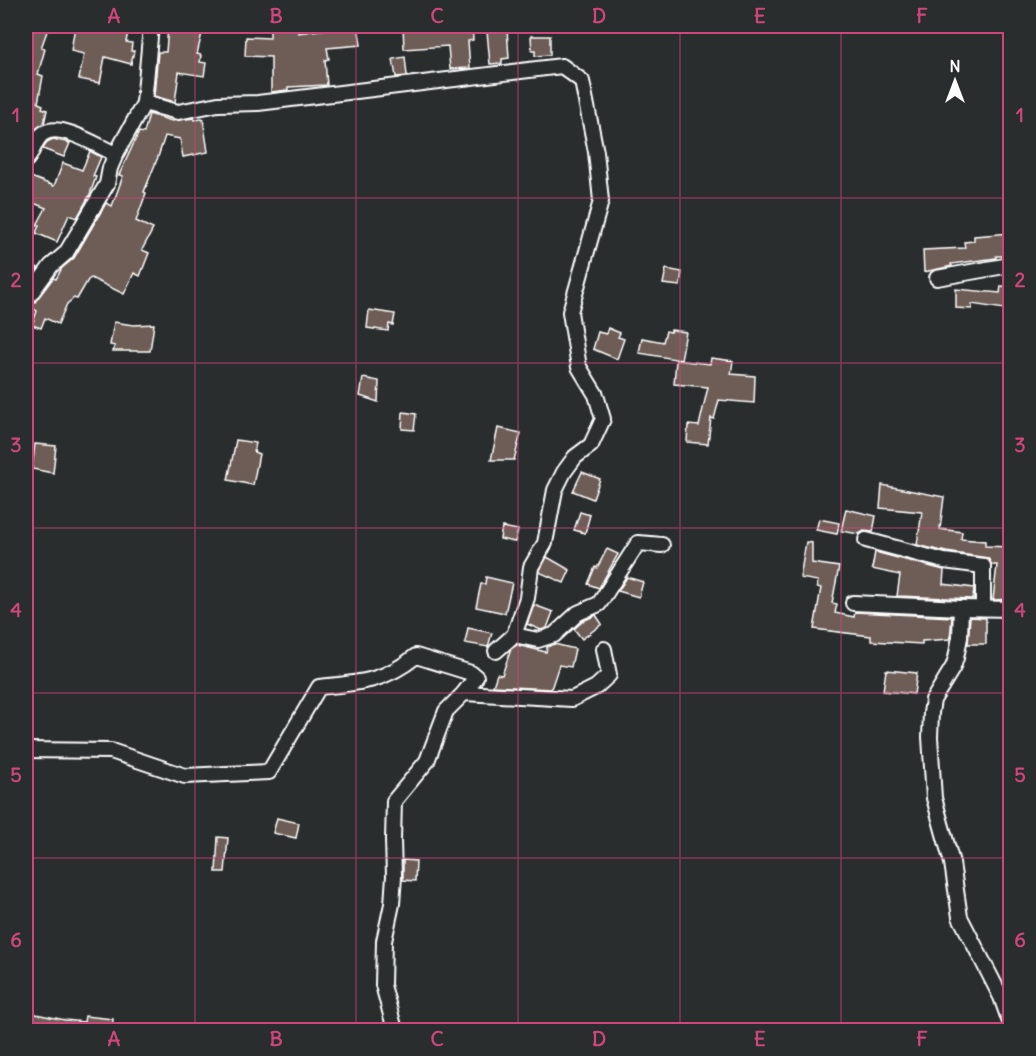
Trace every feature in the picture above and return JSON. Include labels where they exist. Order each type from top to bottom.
[{"type":"street","points":[[26,300],[51,266],[66,253],[107,184],[116,154],[144,103],[151,26]]},
{"type":"street","points":[[144,103],[178,112],[218,104],[258,103],[562,66],[582,81],[596,152],[601,201],[570,312],[579,368],[596,395],[603,419],[591,446],[575,457],[555,490],[544,543],[531,567],[527,598],[514,635],[496,651]]},
{"type":"street","points":[[26,160],[42,133],[51,130],[74,134],[116,154]]},
{"type":"street","points":[[937,278],[1011,266]]},
{"type":"street","points":[[866,540],[944,561],[983,566],[983,608]]},
{"type":"street","points":[[514,635],[538,640],[554,635],[578,613],[599,604],[638,543],[662,545]]},
{"type":"street","points":[[854,603],[1011,609]]},
{"type":"street","points":[[961,608],[960,637],[956,658],[933,700],[930,713],[934,798],[952,863],[960,917],[1001,997],[1011,1022]]},
{"type":"street","points":[[464,693],[572,699],[596,687],[609,675],[604,649]]},
{"type":"street","points":[[26,750],[111,751],[185,776],[269,772],[319,687],[378,679],[403,667],[416,656],[476,676],[464,693],[446,711],[427,761],[394,801],[394,876],[392,904],[384,941],[383,985],[395,1030]]},
{"type":"building","points":[[32,26],[49,26],[41,48],[45,49],[38,74],[43,76],[38,103],[47,110],[44,124],[34,130],[26,142],[26,56],[30,39],[27,38]]},
{"type":"building","points":[[75,26],[129,26],[126,42],[132,43],[131,51],[134,51],[131,64],[105,57],[100,83],[79,79],[84,54],[71,51]]},
{"type":"building","points":[[168,26],[203,29],[197,54],[201,55],[200,62],[206,63],[204,76],[179,72],[175,102],[154,96],[158,52],[166,52]]},
{"type":"building","points":[[284,26],[298,26],[298,33],[326,29],[326,26],[358,26],[361,45],[327,48],[329,59],[325,60],[327,85],[288,87],[288,90],[271,92],[271,57],[245,56],[246,37],[270,38],[270,29],[284,28]]},
{"type":"building","points":[[403,26],[472,26],[473,40],[468,41],[470,68],[450,69],[448,46],[404,49]]},
{"type":"building","points":[[507,29],[509,58],[502,59],[502,63],[490,64],[487,31]]},
{"type":"building","points":[[531,36],[550,36],[550,55],[535,56],[535,51],[532,51]]},
{"type":"building","points":[[405,57],[407,76],[396,77],[393,59]]},
{"type":"building","points":[[149,114],[172,121],[203,119],[208,152],[183,157],[180,139],[165,136],[136,221],[153,229],[142,250],[149,253],[140,276],[134,273],[124,294],[91,278],[77,299],[74,298],[67,304],[58,324],[45,318],[41,328],[32,325],[37,311],[31,307],[53,278],[56,279],[62,268],[74,258],[106,203],[112,206],[123,176],[119,175],[139,132],[144,133]]},
{"type":"building","points":[[53,139],[70,143],[64,157],[43,149],[47,142]]},
{"type":"building","points":[[90,151],[101,157],[93,176],[96,177],[90,194],[77,218],[69,215],[57,242],[36,233],[39,225],[37,225],[46,208],[26,200],[26,175],[54,186],[63,163],[82,170]]},
{"type":"building","points":[[1011,233],[1011,256],[996,256],[996,258],[951,264],[952,266],[924,272],[923,250],[965,248],[964,242],[974,241],[974,236]]},
{"type":"building","points":[[26,260],[38,268],[27,284],[26,283]]},
{"type":"building","points":[[666,269],[682,272],[680,286],[663,284]]},
{"type":"building","points":[[1001,286],[1011,287],[1011,310],[972,304],[972,309],[956,308],[956,289],[1000,293]]},
{"type":"building","points":[[369,310],[395,314],[393,325],[389,324],[388,331],[367,328]]},
{"type":"building","points":[[114,322],[133,325],[154,324],[150,351],[113,351],[115,346],[110,345]]},
{"type":"building","points":[[608,328],[620,333],[618,337],[624,339],[617,359],[593,349],[598,332],[606,334]]},
{"type":"building","points":[[671,330],[686,332],[681,360],[639,353],[642,338],[663,342],[666,331],[671,332]]},
{"type":"building","points":[[711,358],[733,361],[731,374],[755,376],[754,403],[719,400],[714,419],[711,418],[708,444],[687,442],[688,425],[699,426],[708,387],[674,384],[676,360],[710,364]]},
{"type":"building","points":[[363,378],[379,381],[378,402],[360,396]]},
{"type":"building","points":[[403,412],[416,414],[414,430],[402,429]]},
{"type":"building","points":[[498,428],[521,433],[514,460],[491,460]]},
{"type":"building","points":[[236,440],[256,443],[254,452],[259,454],[253,485],[228,480]]},
{"type":"building","points":[[35,444],[56,446],[53,473],[32,469]]},
{"type":"building","points":[[582,472],[600,479],[593,499],[573,491]]},
{"type":"building","points":[[882,485],[944,497],[940,529],[962,532],[961,539],[985,541],[985,546],[1010,547],[1011,599],[993,600],[997,565],[992,565],[988,558],[917,545],[922,512],[880,508]]},
{"type":"building","points":[[846,509],[876,516],[873,532],[864,531],[859,534],[841,531]]},
{"type":"building","points":[[580,512],[590,515],[585,533],[574,530]]},
{"type":"building","points":[[819,519],[839,523],[837,534],[816,530]]},
{"type":"building","points":[[502,527],[518,530],[515,542],[500,539]]},
{"type":"building","points":[[806,542],[812,543],[812,563],[839,567],[832,603],[837,604],[835,613],[854,617],[855,612],[952,617],[950,639],[922,641],[922,644],[871,641],[871,636],[814,629],[821,588],[817,587],[818,581],[800,578]]},
{"type":"building","points":[[607,549],[618,554],[599,588],[588,584],[595,567],[597,568]]},
{"type":"building","points":[[875,552],[944,570],[943,584],[974,588],[973,599],[897,596],[900,575],[872,569]]},
{"type":"building","points":[[547,557],[570,570],[564,583],[539,572]]},
{"type":"building","points":[[486,577],[512,583],[505,613],[476,607],[481,584],[485,584]]},
{"type":"building","points":[[627,577],[643,582],[639,597],[618,591]]},
{"type":"building","points":[[534,605],[553,612],[547,628],[541,630],[527,624]]},
{"type":"building","points":[[596,615],[602,624],[582,639],[574,629],[583,621]]},
{"type":"building","points":[[970,617],[986,618],[986,644],[968,644]]},
{"type":"building","points":[[468,628],[492,633],[488,647],[465,643]]},
{"type":"building","points":[[554,644],[575,649],[571,667],[559,665],[551,689],[493,686],[497,674],[502,675],[511,649],[517,645],[546,652],[547,647]]},
{"type":"building","points":[[886,670],[917,673],[914,694],[883,691]]},
{"type":"building","points":[[277,818],[299,823],[296,838],[273,833]]},
{"type":"building","points":[[218,837],[228,838],[225,872],[216,872]]},
{"type":"building","points":[[403,860],[416,861],[415,881],[403,880]]},
{"type":"building","points":[[26,1012],[84,1022],[85,1016],[113,1019],[112,1030],[26,1029]]}]
